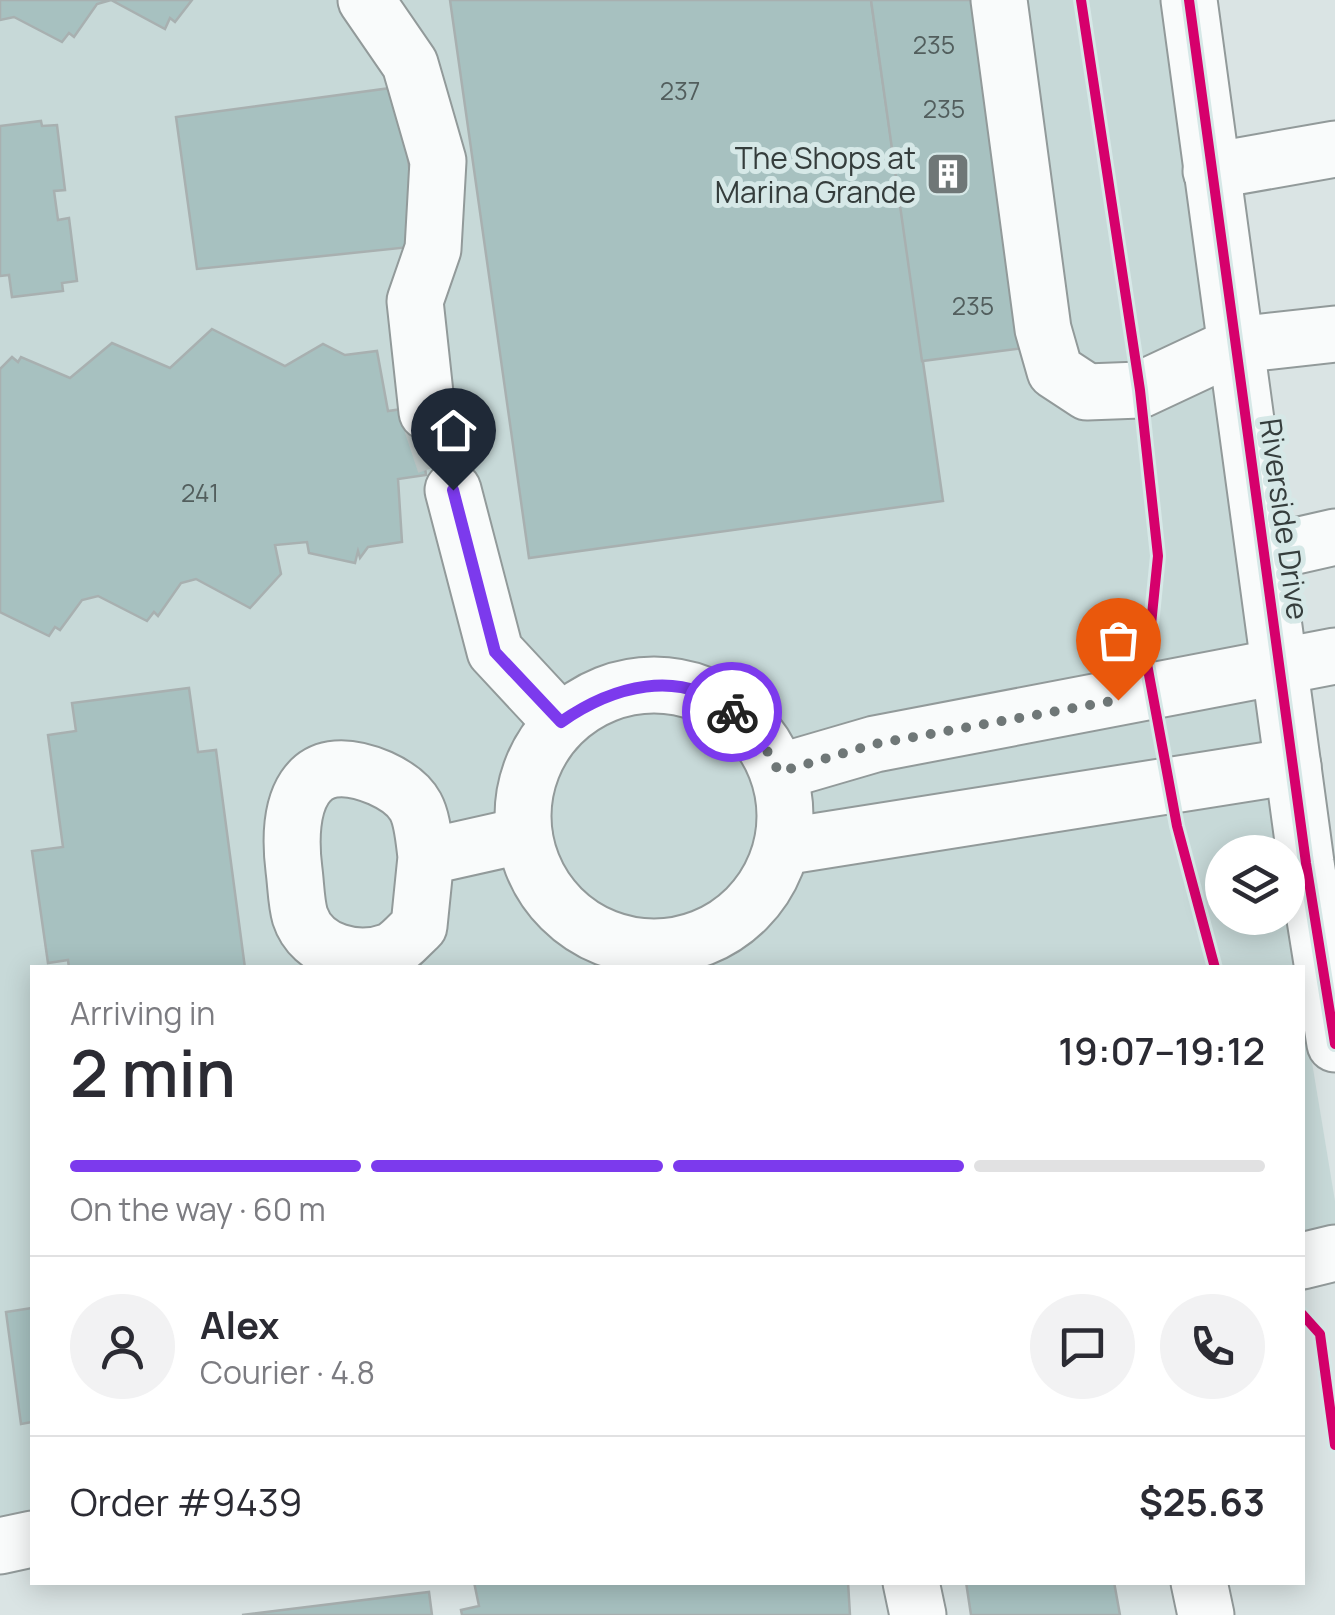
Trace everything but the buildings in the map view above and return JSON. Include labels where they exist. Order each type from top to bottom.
[{"type":"street","points":[[366,0],[410,64],[438,161],[455,187],[415,301],[427,412]]},
{"type":"street","points":[[999,0],[1044,329],[1055,371],[1087,392],[1140,390],[1236,345],[1335,334]]},
{"type":"street","name":"Riverside Drive","points":[[1189,0],[1293,766],[1320,860],[1335,1044]]},
{"type":"street","points":[[1211,171],[1335,149]]},
{"type":"street","points":[[453,490],[495,652],[561,722]]},
{"type":"street","points":[[1265,553],[1335,537]]},
{"type":"street","points":[[779,772],[875,744],[1335,656]]},
{"type":"street","points":[[640,685],[683,688],[724,704],[757,733],[779,772],[787,814],[782,846],[759,896],[727,926],[687,944],[643,947],[601,936],[564,912],[537,877],[524,835],[528,780],[537,754],[561,722],[598,696],[640,685]]},
{"type":"street","points":[[942,732],[958,819]]},
{"type":"street","points":[[782,846],[1293,766]]},
{"type":"street","points":[[426,857],[524,835]]},
{"type":"street","points":[[1305,1260],[1335,1253]]},
{"type":"street","points":[[0,1546],[30,1539]]},
{"type":"street","points":[[912,1585],[918,1615]]},
{"type":"street","points":[[1200,1585],[1206,1615]]},
{"type":"shaded area","points":[[0,0],[1164,0],[1277,835],[1205,835],[1205,935],[1291,935],[1297,965],[30,965],[30,1511],[0,1518]]},
{"type":"shaded area","points":[[1305,1020],[1335,1201],[1335,1225],[1305,1232]]},
{"type":"tunnel","points":[[427,412],[453,490]]},
{"type":"cycle path","points":[[1081,0],[1140,390],[1158,556],[1147,664],[1177,826],[1214,965]]},
{"type":"cycle path","points":[[1189,0],[1306,863],[1335,1044]]},
{"type":"cycle path","points":[[1305,1317],[1320,1334],[1335,1445]]},
{"type":"way so far","points":[[732,712],[757,733],[779,772],[875,744],[1118,700]]},
{"type":"place","name":"The Shops at Marina Grande","points":[[948,174]]},
{"type":"route","points":[[453,490],[495,652],[561,722],[598,696],[640,685],[683,688],[724,704],[732,712]]}]
